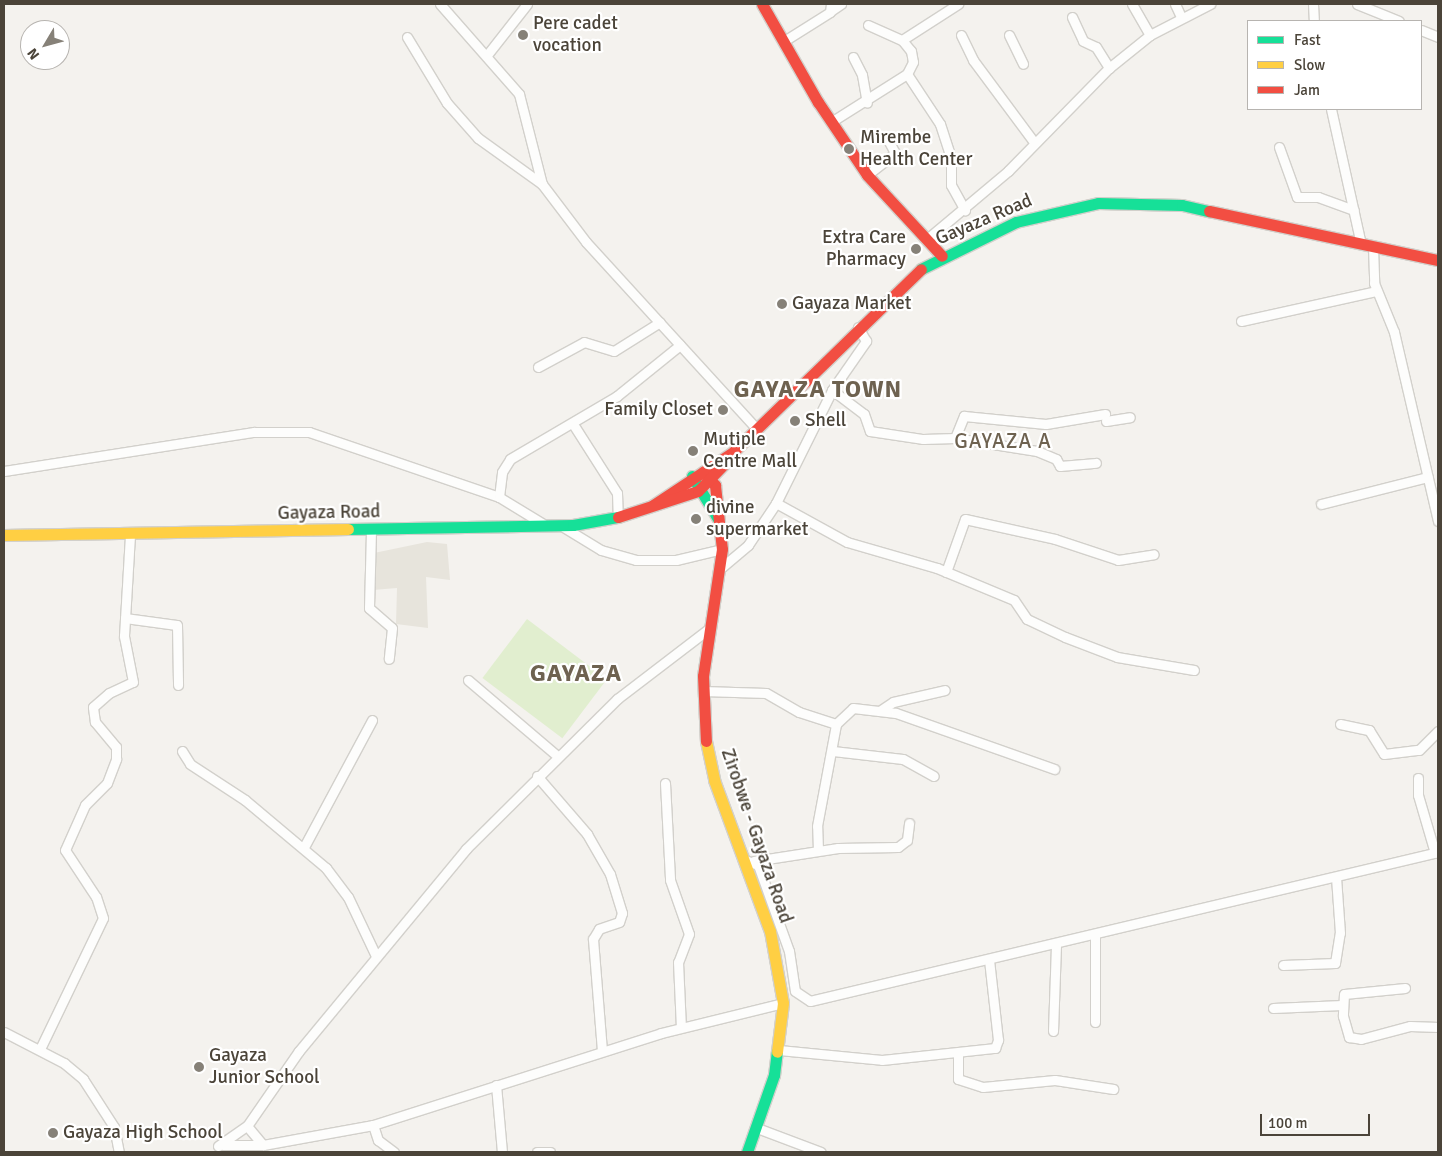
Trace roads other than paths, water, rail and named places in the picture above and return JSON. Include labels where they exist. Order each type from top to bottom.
[{"type":"main road","points":[[762,4],[831,122],[867,175],[926,239],[937,255]]},
{"type":"main road","name":"Gayaza Road","points":[[4,535],[371,531],[560,525],[618,517],[698,491],[713,480],[734,452],[858,327],[937,255],[1016,222],[1052,211],[1140,201],[1182,205],[1438,260]]},
{"type":"main road","name":"Gayaza Road","points":[[653,505],[695,474],[734,452]]},
{"type":"main road","points":[[713,480],[695,474],[698,491],[721,526]]},
{"type":"main road","name":"Zirobwe - Gayaza Road","points":[[713,480],[721,526],[722,567],[710,628],[703,691],[714,780],[750,861],[770,931],[783,1003],[779,1050],[757,1128],[747,1152]]},
{"type":"street","points":[[440,4],[486,54],[519,94],[542,184]]},
{"type":"street","points":[[486,54],[527,4]]},
{"type":"street","points":[[784,41],[831,7],[842,4]]},
{"type":"street","points":[[902,40],[958,4]]},
{"type":"street","points":[[1132,4],[1150,35]]},
{"type":"street","points":[[1175,4],[1181,17]]},
{"type":"street","points":[[926,239],[965,210],[1109,68],[1150,35],[1181,17],[1210,4]]},
{"type":"street","points":[[1313,4],[1314,20]]},
{"type":"street","points":[[1356,4],[1396,20]]},
{"type":"street","points":[[1072,17],[1083,41],[1096,46],[1109,68]]},
{"type":"street","points":[[831,122],[867,103],[907,74],[913,62],[902,40],[868,25]]},
{"type":"street","points":[[1422,30],[1438,38]]},
{"type":"street","points":[[961,35],[972,60],[1034,142]]},
{"type":"street","points":[[1010,35],[1023,64]]},
{"type":"street","points":[[407,38],[447,102],[478,138],[542,184],[586,242],[757,429]]},
{"type":"street","points":[[853,57],[862,75],[867,103]]},
{"type":"street","points":[[907,74],[940,124],[951,158],[951,184],[965,210]]},
{"type":"street","points":[[1332,110],[1361,244]]},
{"type":"street","points":[[867,175],[895,152],[887,138]]},
{"type":"street","points":[[1279,147],[1297,198],[1318,197],[1354,210]]},
{"type":"street","points":[[1373,247],[1376,291],[1394,332],[1428,477],[1436,502],[1438,521]]},
{"type":"street","points":[[1241,321],[1376,291]]},
{"type":"street","points":[[538,367],[584,342],[614,351],[660,322]]},
{"type":"street","points":[[722,567],[748,545],[776,503],[832,390],[866,341],[858,327]]},
{"type":"street","points":[[499,497],[502,472],[510,459],[573,424],[618,396],[680,345]]},
{"type":"street","points":[[832,390],[864,414],[870,431],[923,439],[955,438],[1037,451],[1056,459],[1060,466],[1096,463]]},
{"type":"street","points":[[955,438],[964,416],[1046,424],[1130,416]]},
{"type":"street","points":[[573,424],[618,492],[618,517]]},
{"type":"street","points":[[4,471],[114,452],[204,443],[254,432],[309,432],[499,497],[545,525]]},
{"type":"street","points":[[1321,504],[1428,477]]},
{"type":"street","points":[[776,503],[847,542],[946,572],[1014,600],[1028,619],[1066,637],[1117,657],[1194,670]]},
{"type":"street","points":[[946,572],[965,519],[1055,539],[1118,560],[1154,554]]},
{"type":"street","points":[[560,525],[601,550],[636,560],[676,560],[722,549]]},
{"type":"street","points":[[371,531],[369,608],[392,628],[389,659]]},
{"type":"street","points":[[40,1049],[103,918],[96,897],[65,850],[85,805],[107,784],[116,759],[116,747],[97,728],[93,715],[102,697],[133,682],[125,618],[130,534]]},
{"type":"street","points":[[125,618],[177,625],[178,685]]},
{"type":"street","points":[[220,1149],[247,1126],[299,1051],[466,849],[556,755],[617,699],[710,628]]},
{"type":"street","points":[[468,680],[556,755]]},
{"type":"street","points":[[881,710],[892,702],[945,690]]},
{"type":"street","points":[[703,691],[766,693],[799,712],[836,724]]},
{"type":"street","points":[[818,850],[817,826],[833,751],[836,724],[853,708],[881,710],[1054,769]]},
{"type":"street","points":[[304,847],[372,720]]},
{"type":"street","points":[[1340,724],[1368,730],[1384,754],[1419,750],[1438,731]]},
{"type":"street","points":[[182,751],[190,764],[304,847],[348,897],[376,956]]},
{"type":"street","points":[[833,751],[894,757],[934,776]]},
{"type":"street","points":[[537,776],[587,834],[610,874],[622,913],[619,922],[599,929],[593,939],[602,1050]]},
{"type":"street","points":[[909,823],[907,840],[898,847],[818,850],[750,861],[788,951],[795,991],[803,1000],[1056,945],[1437,853],[1418,795],[1418,778]]},
{"type":"street","points":[[666,783],[670,880],[688,934],[678,962],[681,1027]]},
{"type":"street","points":[[1283,965],[1335,963],[1340,932],[1336,877]]},
{"type":"street","points":[[1095,935],[1096,1022]]},
{"type":"street","points":[[1053,1031],[1056,945]]},
{"type":"street","points":[[779,1050],[869,1060],[958,1054],[998,1045],[989,960]]},
{"type":"street","points":[[1405,988],[1349,991],[1342,1005],[1351,1038],[1410,1026],[1438,1027]]},
{"type":"street","points":[[220,1149],[263,1145],[373,1125],[602,1050],[681,1027],[783,1003]]},
{"type":"street","points":[[1273,1008],[1342,1005]]},
{"type":"street","points":[[4,1032],[40,1049],[83,1080],[114,1127],[119,1152]]},
{"type":"street","points":[[958,1054],[958,1079],[983,1087],[1055,1080],[1114,1089]]},
{"type":"street","points":[[496,1085],[502,1152]]},
{"type":"street","points":[[373,1125],[378,1140],[394,1152]]},
{"type":"street","points":[[247,1126],[263,1145]]},
{"type":"street","points":[[757,1128],[821,1152]]},
{"type":"street","points":[[537,1152],[550,1152]]},
{"type":"place","name":"Pere cadet vocation","points":[[523,35]]},
{"type":"place","name":"Mirembe Health Center","points":[[849,149]]},
{"type":"place","name":"Extra Care Pharmacy","points":[[916,249]]},
{"type":"place","name":"Gayaza Market","points":[[782,304]]},
{"type":"place","name":"Family Closet","points":[[723,410]]},
{"type":"place","name":"Shell","points":[[795,421]]},
{"type":"place","name":"Mutiple Centre Mall","points":[[693,451]]},
{"type":"place","name":"divine supermarket","points":[[696,519]]},
{"type":"place","name":"Gayaza Junior School","points":[[199,1067]]},
{"type":"place","name":"Gayaza High School","points":[[53,1133]]},
{"type":"district","name":"GAYAZA TOWN","points":[[818,390]]},
{"type":"district","name":"GAYAZA A","points":[[1003,441]]},
{"type":"district","name":"GAYAZA","points":[[576,674]]}]
